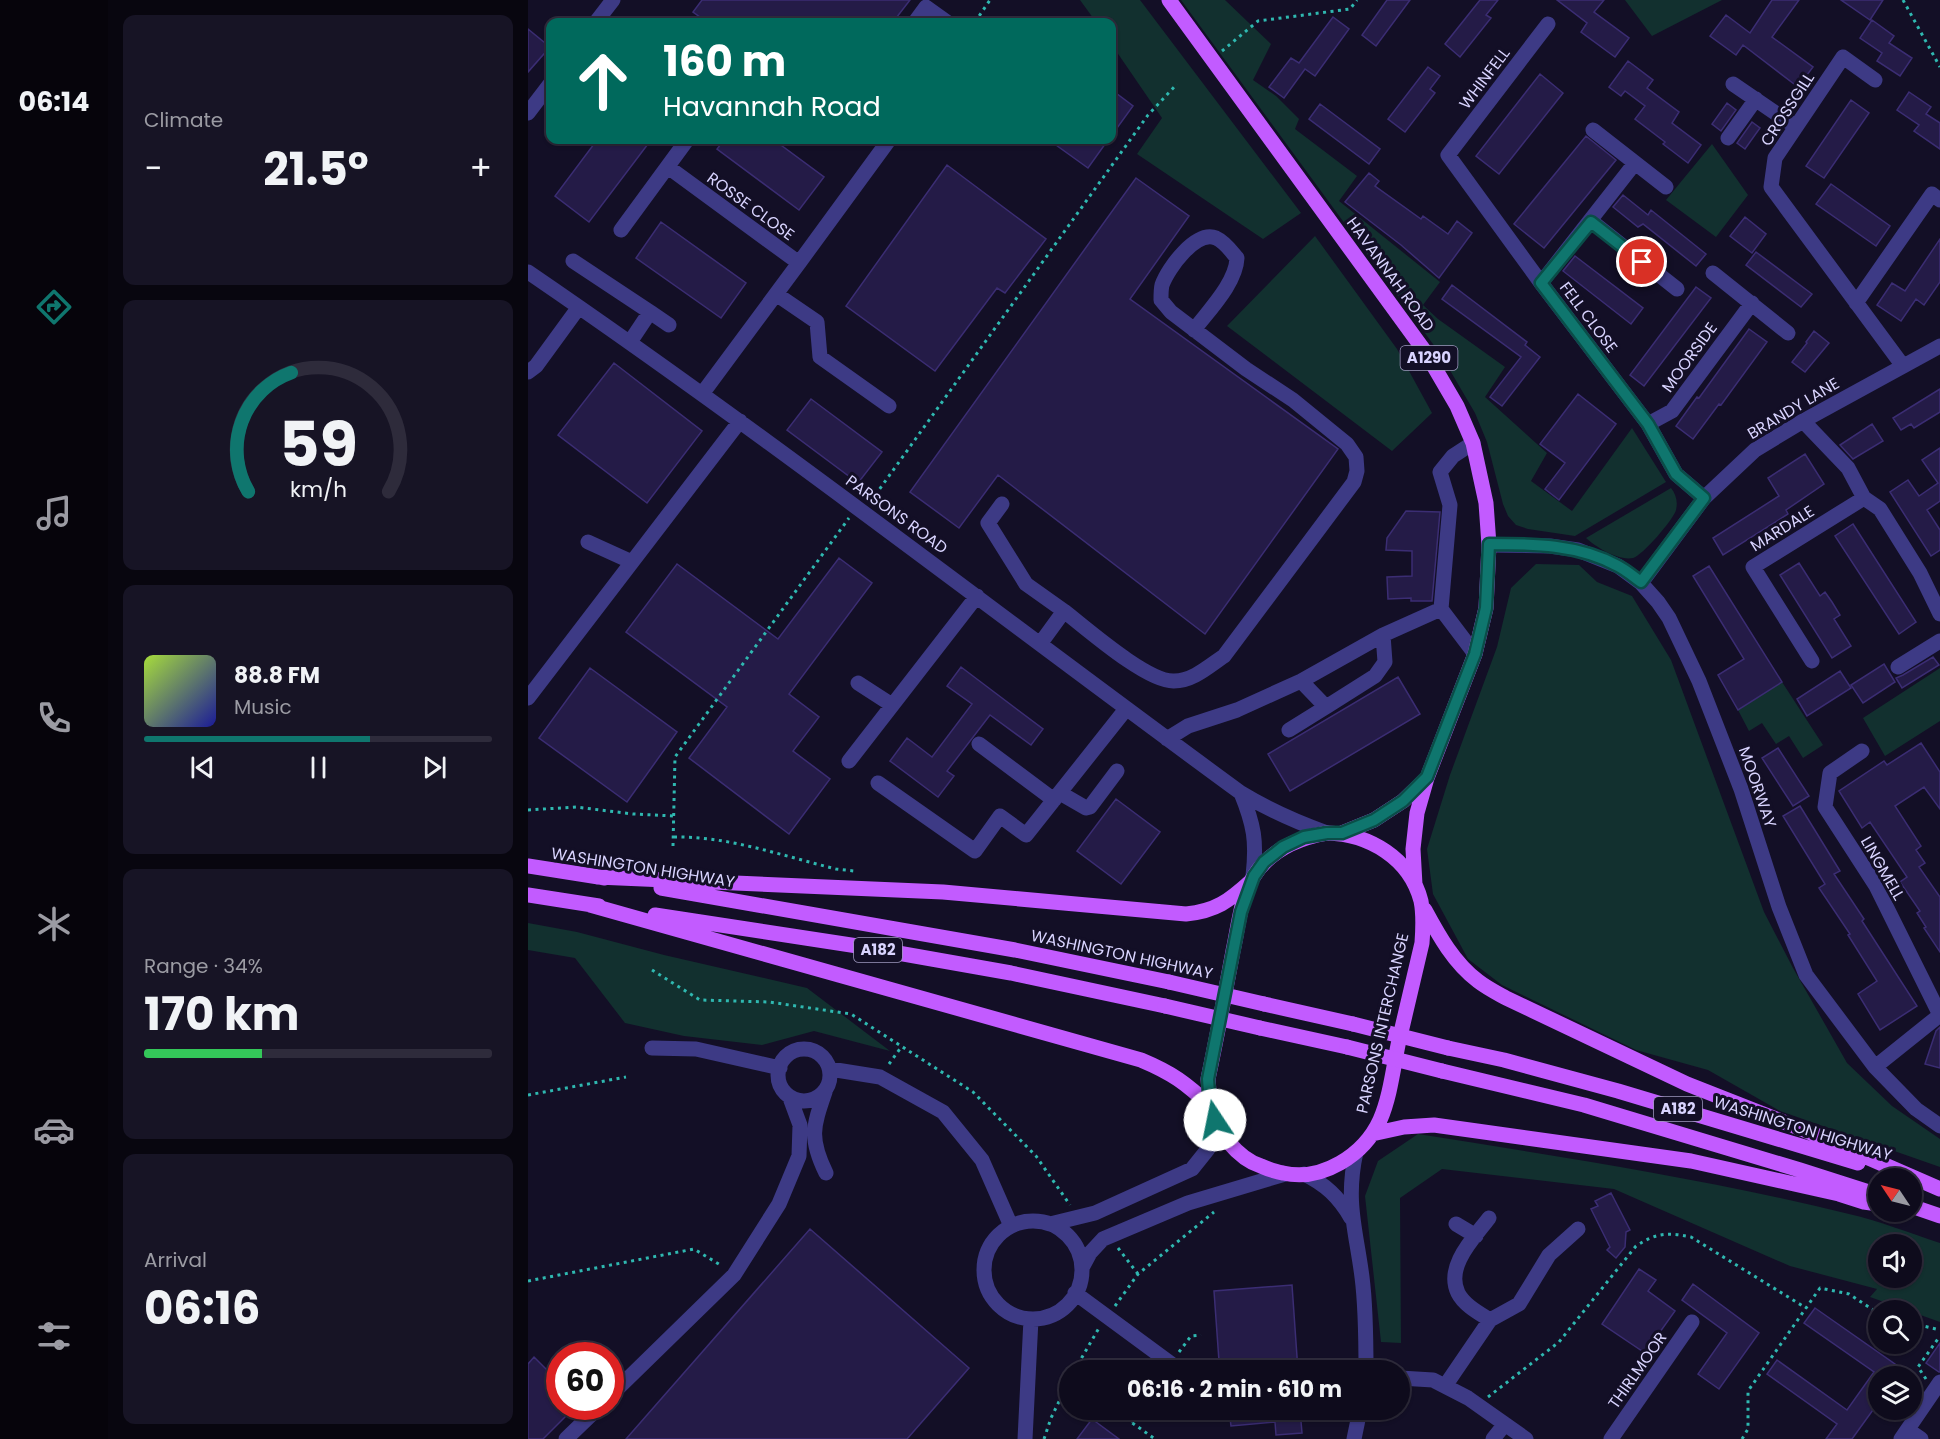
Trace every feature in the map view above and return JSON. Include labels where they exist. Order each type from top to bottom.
[{"type":"main road","name":"HAVANNAH ROAD","points":[[1169,0],[1426,353],[1457,406],[1473,443],[1486,503],[1489,544],[1486,608],[1475,654],[1427,777],[1417,813],[1413,849],[1415,885]]},
{"type":"main road","name":"HAVANNAH ROAD","points":[[1335,833],[1374,820],[1403,801],[1427,777]]},
{"type":"main road","name":"PARSONS INTERCHANGE","points":[[1335,833],[1365,839],[1385,850],[1402,866],[1415,885],[1421,902],[1422,943],[1385,1103],[1372,1134],[1356,1152],[1322,1171],[1285,1174],[1256,1165],[1231,1146],[1213,1113],[1208,1079],[1241,912],[1252,879],[1264,862],[1283,847],[1304,837],[1335,833]]},
{"type":"main road","name":"WASHINGTON HIGHWAY","points":[[528,866],[1004,947],[1169,982],[1504,1060],[1618,1091],[1873,1168]]},
{"type":"main road","points":[[597,877],[943,892],[1186,914],[1205,912],[1228,901],[1252,879]]},
{"type":"main road","name":"A182","points":[[528,895],[875,949],[1011,973],[1165,1006],[1347,1047],[1584,1106],[1789,1166],[1868,1192]]},
{"type":"main road","points":[[1421,902],[1438,936],[1456,960],[1478,981],[1506,998],[1687,1084],[1809,1132],[1940,1190]]},
{"type":"main road","points":[[590,905],[1141,1060],[1186,1083],[1213,1113]]},
{"type":"main road","points":[[1372,1134],[1404,1127],[1434,1125],[1691,1161],[1868,1202]]},
{"type":"main road","points":[[1922,1184],[1940,1190]]},
{"type":"main road","points":[[1922,1210],[1940,1216]]},
{"type":"street","points":[[599,18],[613,0]]},
{"type":"street","points":[[918,18],[928,4],[943,18]]},
{"type":"street","name":"WHINFELL","points":[[1448,155],[1548,24]]},
{"type":"street","name":"CROSSGILL","points":[[1875,81],[1843,57],[1775,158],[1771,187],[1903,366]]},
{"type":"street","points":[[1733,84],[1796,127]]},
{"type":"street","points":[[528,113],[533,95],[546,87]]},
{"type":"street","points":[[1728,138],[1756,99]]},
{"type":"street","points":[[1593,130],[1666,187]]},
{"type":"street","points":[[621,230],[684,144]]},
{"type":"street","points":[[799,263],[886,144]]},
{"type":"street","name":"FELL CLOSE","points":[[1448,155],[1648,424],[1676,474],[1704,498]]},
{"type":"street","points":[[1541,283],[1635,163]]},
{"type":"street","name":"ROSSE CLOSE","points":[[668,167],[799,263],[702,394]]},
{"type":"street","points":[[1856,303],[1932,194],[1940,200]]},
{"type":"street","points":[[1591,222],[1677,289]]},
{"type":"street","points":[[1002,504],[988,523],[1026,584],[1132,662],[1160,679],[1174,681],[1195,676],[1224,656],[1354,482],[1357,471],[1356,457],[1347,444],[1293,400],[1194,330],[1171,312],[1161,300],[1162,285],[1191,244],[1204,237],[1216,238],[1226,245],[1237,258],[1237,267],[1233,278],[1194,330]]},
{"type":"street","points":[[573,261],[669,325]]},
{"type":"street","name":"PARSONS ROAD","points":[[528,272],[740,421],[1241,793],[1297,823],[1335,833]]},
{"type":"street","points":[[1713,273],[1788,333]]},
{"type":"street","points":[[776,294],[817,322],[820,357],[889,406]]},
{"type":"street","name":"MOORSIDE","points":[[1648,424],[1672,411],[1752,303]]},
{"type":"street","points":[[528,372],[536,366],[579,307]]},
{"type":"street","points":[[630,342],[650,312]]},
{"type":"street","name":"BRANDY LANE","points":[[1641,582],[1704,498],[1755,450],[1940,346]]},
{"type":"street","points":[[528,698],[740,421]]},
{"type":"street","points":[[1803,421],[1848,468],[1864,498],[1880,509],[1920,573],[1940,614]]},
{"type":"street","points":[[1473,443],[1453,456],[1440,472],[1450,505],[1441,609],[1475,654]]},
{"type":"street","name":"MARDALE","points":[[1812,661],[1753,567],[1864,498]]},
{"type":"street","points":[[588,542],[632,562]]},
{"type":"street","name":"MOORWAY","points":[[1489,544],[1550,546],[1578,550],[1618,566],[1641,582],[1669,618],[1699,681],[1741,789],[1779,907],[1806,975],[1875,1066],[1916,1109],[1940,1126]]},
{"type":"street","points":[[849,761],[977,596]]},
{"type":"street","points":[[1167,739],[1188,726],[1238,710],[1301,681],[1383,635],[1441,609]]},
{"type":"street","points":[[1040,644],[1064,611]]},
{"type":"street","points":[[1289,730],[1375,676],[1385,662],[1383,635]]},
{"type":"street","points":[[1898,667],[1940,641]]},
{"type":"street","points":[[1301,681],[1326,707]]},
{"type":"street","points":[[858,683],[892,705]]},
{"type":"street","points":[[878,783],[975,851],[1000,816],[1026,835],[1126,709]]},
{"type":"street","points":[[979,744],[1057,796],[1086,808],[1090,807],[1117,771]]},
{"type":"street","name":"LINGMELL","points":[[1862,751],[1830,773],[1825,807],[1876,886],[1940,1015],[1875,1066]]},
{"type":"street","points":[[1241,793],[1252,821],[1256,851],[1252,879]]},
{"type":"street","points":[[652,1048],[696,1049],[780,1068]]},
{"type":"street","points":[[624,1382],[734,1275],[779,1204],[799,1156],[800,1125],[790,1098],[779,1084],[778,1076],[783,1059],[802,1049],[812,1050],[821,1055],[830,1069],[830,1078],[814,1125],[815,1146],[826,1173],[812,1167],[799,1156]]},
{"type":"street","points":[[830,1069],[880,1077],[943,1112],[982,1160],[1011,1226]]},
{"type":"street","points":[[790,1098],[810,1101],[825,1092]]},
{"type":"street","points":[[1050,1224],[1095,1214],[1192,1169],[1208,1149],[1213,1113]]},
{"type":"street","points":[[1356,1152],[1351,1180],[1351,1218],[1362,1278],[1366,1360]]},
{"type":"street","points":[[1083,1266],[1073,1242],[1061,1230],[1037,1221],[1025,1222],[1011,1226],[999,1234],[989,1248],[985,1261],[985,1278],[988,1290],[997,1304],[1014,1316],[1031,1319],[1054,1315],[1068,1305],[1076,1293],[1083,1266],[1090,1252],[1103,1239],[1188,1203],[1285,1174]]},
{"type":"street","points":[[1304,1174],[1334,1194],[1351,1218]]},
{"type":"street","points":[[1489,1218],[1463,1253],[1455,1273],[1458,1292],[1471,1307],[1490,1320]]},
{"type":"street","points":[[1456,1224],[1476,1236]]},
{"type":"street","points":[[1445,1386],[1490,1320],[1519,1304],[1549,1255],[1578,1229]]},
{"type":"street","points":[[1076,1293],[1167,1360]]},
{"type":"street","points":[[1025,1439],[1031,1319]]},
{"type":"street","name":"THIRLMOOR","points":[[1611,1439],[1692,1322]]},
{"type":"street","points":[[1410,1379],[1433,1380],[1445,1386],[1526,1439]]},
{"type":"street","points":[[1921,1439],[1904,1434],[1937,1386]]},
{"type":"street","points":[[566,1439],[586,1420]]},
{"type":"street","points":[[1354,1439],[1357,1420]]},
{"type":"street","points":[[1493,1439],[1505,1424]]},
{"type":"path","points":[[978,18],[990,0]]},
{"type":"path","points":[[1222,52],[1258,21],[1350,9],[1358,0]]},
{"type":"path","points":[[1903,0],[1940,68]]},
{"type":"path","points":[[674,846],[675,757],[860,509],[1148,115],[1177,84]]},
{"type":"path","points":[[528,810],[576,807],[674,816]]},
{"type":"path","points":[[674,837],[698,837],[854,871]]},
{"type":"path","points":[[880,1077],[902,1047]]},
{"type":"path","points":[[528,1095],[626,1077]]},
{"type":"path","points":[[1081,1360],[1107,1316],[1138,1274],[1222,1205],[1230,1190]]},
{"type":"path","points":[[1477,1405],[1559,1342],[1636,1246],[1650,1237],[1671,1233],[1691,1237],[1806,1308]]},
{"type":"path","points":[[528,1281],[694,1249],[727,1269]]},
{"type":"path","points":[[1742,1439],[1748,1429],[1748,1390],[1820,1288],[1849,1294],[1868,1306]]},
{"type":"path","points":[[1922,1326],[1940,1330]]},
{"type":"path","points":[[1179,1360],[1191,1336],[1201,1335]]},
{"type":"path","points":[[1937,1386],[1918,1367],[1940,1336]]},
{"type":"path","points":[[1044,1439],[1059,1402]]},
{"type":"path","points":[[1128,1420],[1155,1439]]},
{"type":"green space","points":[[1080,0],[1140,0],[1301,213],[1263,239],[1137,154],[1162,118],[1116,51],[1116,18],[1093,18]]},
{"type":"green space","points":[[1181,0],[1225,0],[1271,44],[1253,80],[1276,96],[1299,119],[1295,129],[1357,176],[1339,201],[1440,282],[1423,305],[1438,319],[1505,367],[1485,397],[1547,453],[1531,481],[1572,511],[1632,428],[1666,482],[1575,536],[1516,525],[1508,516],[1503,504],[1487,442],[1475,413],[1441,355]]},
{"type":"green space","points":[[1625,0],[1722,0],[1652,36]]},
{"type":"green space","points":[[1712,144],[1748,195],[1716,237],[1666,200]]},
{"type":"green space","points":[[1315,236],[1397,349],[1432,413],[1392,451],[1227,326]]},
{"type":"green space","points":[[1671,488],[1677,501],[1674,515],[1657,537],[1637,556],[1627,558],[1614,555],[1586,538]]},
{"type":"green space","points":[[1536,564],[1579,565],[1597,582],[1632,596],[1671,660],[1764,912],[1793,968],[1847,1063],[1892,1106],[1940,1139],[1940,1167],[1780,1111],[1708,1070],[1636,1050],[1502,985],[1468,959],[1433,894],[1427,849],[1450,775],[1497,647],[1511,588]]},
{"type":"green space","points":[[1940,668],[1940,721],[1885,756],[1863,718]]},
{"type":"green space","points":[[1782,682],[1823,745],[1803,758],[1789,736],[1776,744],[1762,723],[1749,731],[1738,710]]},
{"type":"green space","points":[[528,923],[577,932],[807,988],[890,1051],[814,1031],[762,1045],[684,1036],[625,1023],[575,958],[528,950]]},
{"type":"green space","points":[[1418,1134],[1688,1179],[1796,1201],[1868,1219],[1868,1222],[1878,1222],[1913,1234],[1868,1234],[1868,1287],[1790,1266],[1614,1189],[1442,1169],[1400,1198],[1401,1343],[1381,1342],[1365,1196],[1378,1161]]},
{"type":"green space","points":[[1922,1237],[1940,1243],[1940,1322],[1922,1316],[1922,1300],[1878,1300],[1870,1297],[1877,1289],[1873,1288],[1922,1288]]},
{"type":"building","points":[[702,0],[910,0],[896,18],[701,18],[693,12]]},
{"type":"building","points":[[1387,0],[1410,0],[1376,46],[1362,35]]},
{"type":"building","points":[[1480,0],[1498,0],[1486,15],[1491,18],[1460,57],[1445,44]]},
{"type":"building","points":[[1557,0],[1604,0],[1594,12],[1629,38],[1615,57],[1581,32],[1587,23]]},
{"type":"building","points":[[1772,0],[1799,0],[1772,37],[1813,67],[1798,87],[1743,45],[1736,55],[1710,36],[1726,15],[1750,33]]},
{"type":"building","points":[[1841,0],[1883,0],[1870,20]]},
{"type":"building","points":[[1333,17],[1349,29],[1315,76],[1305,69],[1284,98],[1269,87],[1291,58],[1299,63]]},
{"type":"building","points":[[1872,20],[1894,36],[1889,43],[1912,58],[1900,76],[1877,61],[1882,53],[1860,38]]},
{"type":"building","points":[[528,29],[546,44],[546,52],[528,72]]},
{"type":"building","points":[[1628,61],[1653,80],[1647,88],[1679,112],[1672,123],[1701,145],[1688,163],[1635,119],[1645,106],[1625,91],[1621,96],[1609,87]]},
{"type":"building","points":[[1428,67],[1440,76],[1430,89],[1435,93],[1405,132],[1388,119]]},
{"type":"building","points":[[1540,74],[1563,93],[1499,174],[1476,156]]},
{"type":"building","points":[[1909,92],[1931,107],[1926,114],[1940,123],[1940,149],[1914,131],[1919,125],[1897,110]]},
{"type":"building","points":[[1116,93],[1133,106],[1116,129]]},
{"type":"building","points":[[1851,100],[1869,113],[1824,178],[1806,166]]},
{"type":"building","points":[[1727,103],[1736,110],[1721,131],[1712,124]]},
{"type":"building","points":[[1320,104],[1380,149],[1369,164],[1309,119]]},
{"type":"building","points":[[1752,122],[1760,128],[1745,149],[1737,143]]},
{"type":"building","points":[[1586,136],[1616,160],[1544,248],[1514,224]]},
{"type":"building","points":[[594,144],[648,144],[589,222],[555,196]]},
{"type":"building","points":[[721,144],[779,144],[824,177],[799,210],[717,149]]},
{"type":"building","points":[[1055,144],[1105,144],[1088,168]]},
{"type":"building","points":[[947,165],[1046,239],[1005,293],[997,288],[935,371],[846,306]]},
{"type":"building","points":[[1369,173],[1379,181],[1375,186],[1421,219],[1423,216],[1448,234],[1457,221],[1472,233],[1439,278],[1345,202]]},
{"type":"building","points":[[1136,178],[1189,216],[1130,299],[1338,449],[1205,634],[998,475],[959,528],[910,492]]},
{"type":"building","points":[[1831,184],[1890,226],[1876,246],[1816,204]]},
{"type":"building","points":[[1623,195],[1648,215],[1651,210],[1706,254],[1696,266],[1643,224],[1638,227],[1613,207]]},
{"type":"building","points":[[1745,217],[1766,234],[1752,253],[1730,236]]},
{"type":"building","points":[[661,222],[746,283],[721,318],[636,258]]},
{"type":"building","points":[[1940,239],[1940,282],[1924,305],[1916,299],[1901,321],[1877,305],[1892,283],[1905,291]]},
{"type":"building","points":[[1756,252],[1812,294],[1801,307],[1746,265]]},
{"type":"building","points":[[1575,256],[1643,308],[1631,324],[1563,271]]},
{"type":"building","points":[[1452,285],[1527,342],[1525,345],[1540,357],[1502,406],[1490,397],[1521,357],[1442,299]]},
{"type":"building","points":[[1696,287],[1711,298],[1644,386],[1630,375]]},
{"type":"building","points":[[1749,329],[1767,342],[1693,439],[1676,426]]},
{"type":"building","points":[[1814,331],[1829,343],[1805,372],[1792,362]]},
{"type":"building","points":[[614,363],[702,431],[647,503],[558,435]]},
{"type":"building","points":[[1940,389],[1940,412],[1914,428],[1911,424],[1901,430],[1893,418]]},
{"type":"building","points":[[1578,394],[1616,424],[1559,500],[1545,489],[1565,463],[1540,444]]},
{"type":"building","points":[[811,399],[882,452],[858,483],[787,430]]},
{"type":"building","points":[[1872,424],[1883,441],[1853,459],[1840,445]]},
{"type":"building","points":[[1940,448],[1940,501],[1927,510],[1940,530],[1940,550],[1931,556],[1890,492],[1908,480],[1919,496],[1938,483],[1922,460]]},
{"type":"building","points":[[1805,454],[1824,484],[1786,510],[1788,514],[1723,555],[1713,538],[1779,496],[1768,478]]},
{"type":"building","points":[[1406,511],[1440,512],[1432,601],[1411,601],[1411,598],[1388,599],[1387,577],[1412,576],[1412,551],[1386,550],[1387,538]]},
{"type":"building","points":[[1853,524],[1916,622],[1899,634],[1835,536]]},
{"type":"building","points":[[839,558],[872,583],[789,694],[819,717],[793,751],[830,779],[789,834],[689,758],[727,707],[626,632],[677,564],[778,639]]},
{"type":"building","points":[[1799,563],[1820,596],[1825,592],[1832,602],[1840,615],[1834,619],[1851,646],[1832,658],[1780,575]]},
{"type":"building","points":[[1709,566],[1782,682],[1738,710],[1718,675],[1744,659],[1693,576]]},
{"type":"building","points":[[1933,657],[1939,665],[1902,688],[1896,678]]},
{"type":"building","points":[[1884,664],[1895,682],[1863,703],[1851,685]]},
{"type":"building","points":[[961,667],[1043,729],[1031,745],[990,715],[947,771],[954,776],[938,797],[890,761],[907,738],[932,757],[972,704],[947,686]]},
{"type":"building","points":[[590,668],[677,732],[627,802],[539,738]]},
{"type":"building","points":[[1840,671],[1851,688],[1807,716],[1797,699]]},
{"type":"building","points":[[1398,677],[1420,714],[1290,791],[1268,754]]},
{"type":"building","points":[[1921,743],[1940,772],[1940,809],[1924,787],[1895,806],[1921,846],[1916,850],[1925,863],[1919,867],[1940,897],[1940,952],[1924,928],[1926,927],[1917,913],[1920,911],[1900,882],[1907,877],[1870,822],[1862,828],[1839,791],[1884,761],[1887,765]]},
{"type":"building","points":[[1778,748],[1809,796],[1793,806],[1762,758]]},
{"type":"building","points":[[1116,799],[1160,832],[1121,884],[1077,851]]},
{"type":"building","points":[[1800,806],[1840,871],[1834,874],[1917,1006],[1880,1030],[1858,994],[1877,981],[1848,935],[1850,934],[1819,888],[1825,884],[1783,816]]},
{"type":"building","points":[[1940,1027],[1940,1068],[1925,1064],[1936,1031]]},
{"type":"building","points":[[1611,1193],[1630,1230],[1626,1232],[1625,1247],[1616,1258],[1607,1250],[1610,1247],[1591,1209],[1598,1206],[1595,1201]]},
{"type":"building","points":[[810,1229],[969,1368],[907,1439],[626,1439]]},
{"type":"building","points":[[1639,1269],[1656,1280],[1648,1291],[1675,1311],[1645,1353],[1602,1324]]},
{"type":"building","points":[[1693,1284],[1759,1333],[1719,1389],[1698,1374],[1727,1333],[1682,1300]]},
{"type":"building","points":[[1292,1285],[1297,1360],[1219,1360],[1214,1291]]},
{"type":"building","points":[[1815,1308],[1868,1345],[1868,1354],[1881,1354],[1898,1366],[1868,1368],[1804,1323]]},
{"type":"building","points":[[1940,1343],[1940,1372],[1939,1372],[1926,1363]]},
{"type":"building","points":[[534,1357],[546,1369],[546,1420],[562,1420],[543,1439],[528,1439],[528,1364]]},
{"type":"building","points":[[1777,1360],[1847,1410],[1868,1380],[1868,1417],[1852,1439],[1826,1439],[1837,1424],[1767,1374]]},
{"type":"building","points":[[1093,1420],[1119,1439],[1077,1439]]},
{"type":"building","points":[[1230,1420],[1301,1420],[1302,1433],[1276,1435],[1275,1422],[1231,1426]]},
{"type":"route","points":[[1215,1120],[1210,1106],[1208,1079],[1241,912],[1251,881],[1264,862],[1283,847],[1304,837],[1342,833],[1374,820],[1403,801],[1427,777],[1454,713],[1475,654],[1486,608],[1489,544],[1550,546],[1578,550],[1618,566],[1641,582],[1704,498],[1676,474],[1648,424],[1541,283],[1591,222],[1642,262]]}]
